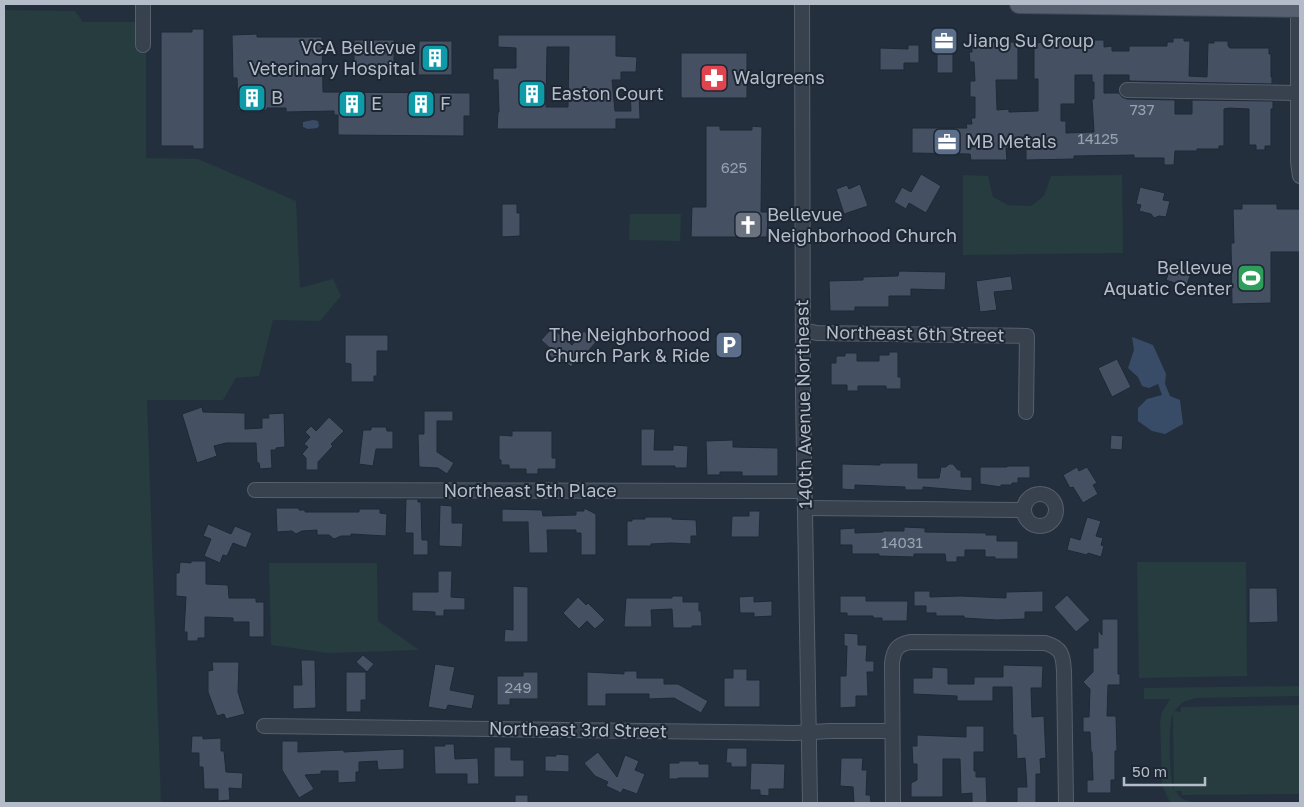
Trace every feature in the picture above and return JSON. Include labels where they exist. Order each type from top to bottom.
[{"type":"main road","points":[[1020,4],[1299,8]]},
{"type":"street","points":[[143,4],[143,46]]},
{"type":"street","name":"140th Avenue Northeast","points":[[802,4],[804,121],[803,330],[810,803]]},
{"type":"street","points":[[1299,8],[1298,162],[1300,176]]},
{"type":"street","points":[[1127,90],[1298,98]]},
{"type":"street","name":"Northeast 6th Street","points":[[803,330],[817,333],[1027,336],[1026,412]]},
{"type":"street","name":"Northeast 5th Place","points":[[255,490],[805,491]]},
{"type":"street","points":[[806,508],[1024,510]]},
{"type":"street","points":[[893,803],[894,654],[899,645],[910,642],[1045,643],[1060,651],[1063,660],[1066,803]]},
{"type":"street","name":"Northeast 3rd Street","points":[[264,726],[810,732],[892,731]]},
{"type":"green space","points":[[4,10],[75,11],[82,22],[146,22],[146,158],[198,159],[296,201],[300,288],[333,279],[341,296],[320,321],[273,320],[259,376],[236,378],[223,400],[147,400],[161,803],[4,803]]},
{"type":"green space","points":[[963,175],[988,176],[993,197],[1008,205],[1031,206],[1044,196],[1051,176],[1122,175],[1123,253],[963,255]]},
{"type":"green space","points":[[630,214],[681,214],[680,241],[629,240]]},
{"type":"green space","points":[[1137,562],[1246,562],[1247,676],[1139,678]]},
{"type":"green space","points":[[269,563],[377,563],[378,621],[419,650],[328,653],[271,645]]},
{"type":"green space","points":[[1300,686],[1300,696],[1196,698],[1183,702],[1174,711],[1181,712],[1181,707],[1300,705],[1300,794],[1182,795],[1182,791],[1175,791],[1181,798],[1192,803],[1171,803],[1162,785],[1160,723],[1162,712],[1170,699],[1144,699],[1144,688]],"holes":[[[1173,713],[1174,790],[1170,752],[1170,728]]]},
{"type":"water","points":[[318,121],[319,126],[317,128],[308,129],[303,127],[303,122]]},
{"type":"water","points":[[1132,337],[1153,345],[1166,374],[1165,384],[1170,396],[1180,400],[1183,424],[1165,434],[1152,431],[1138,421],[1138,408],[1147,399],[1162,395],[1158,384],[1149,388],[1142,386],[1138,377],[1128,368],[1134,350]]},
{"type":"building","points":[[192,29],[204,29],[204,149],[193,149],[193,146],[161,146],[161,32],[192,32]]},
{"type":"building","points":[[257,34],[257,37],[322,37],[323,92],[470,93],[470,116],[464,116],[464,136],[338,135],[338,115],[334,115],[334,111],[286,112],[286,108],[267,108],[267,110],[261,110],[261,112],[238,110],[237,78],[233,78],[232,35]]},
{"type":"building","name":"Easton Court","points":[[498,35],[616,35],[616,56],[637,57],[636,72],[621,72],[621,80],[612,80],[615,111],[631,111],[630,91],[639,91],[640,119],[616,119],[616,129],[497,129],[499,112],[498,80],[493,80],[493,68],[516,68],[516,48],[498,47]],"holes":[[[547,47],[569,47],[568,107],[546,107]]]},
{"type":"building","points":[[937,35],[953,35],[953,73],[937,73]]},
{"type":"building","points":[[1173,38],[1184,38],[1184,41],[1190,41],[1189,76],[1207,77],[1208,43],[1228,41],[1230,48],[1269,48],[1272,84],[1129,81],[1129,75],[1104,75],[1104,93],[1119,93],[1127,99],[1175,100],[1175,114],[1192,114],[1192,100],[1273,101],[1273,109],[1271,109],[1271,146],[1265,146],[1265,150],[1256,150],[1256,145],[1249,145],[1249,109],[1229,108],[1224,109],[1224,146],[1219,146],[1219,149],[1175,151],[1174,165],[1164,165],[1164,158],[1134,158],[1134,155],[1074,156],[1074,159],[1026,160],[1026,149],[1023,148],[1006,148],[1007,160],[971,160],[970,154],[912,153],[912,128],[967,128],[966,124],[972,124],[971,118],[975,118],[975,97],[970,97],[970,81],[975,81],[974,62],[970,62],[969,52],[972,52],[972,43],[978,43],[978,39],[992,39],[992,42],[1018,42],[1018,80],[996,80],[997,110],[1009,109],[1009,112],[1038,111],[1038,79],[1034,79],[1034,43],[1073,40],[1073,44],[1091,44],[1091,40],[1104,40],[1104,47],[1112,46],[1112,51],[1129,51],[1129,46],[1167,46],[1167,42],[1173,42]],"holes":[[[1075,75],[1092,75],[1092,82],[1094,82],[1094,99],[1092,99],[1094,132],[1066,133],[1066,121],[1061,121],[1061,104],[1075,104]]]},
{"type":"building","points":[[354,40],[394,40],[394,70],[354,70]]},
{"type":"building","name":"VCA Bellevue Veterinary Hospital","points":[[419,41],[452,41],[452,75],[418,75]]},
{"type":"building","points":[[908,45],[919,45],[919,63],[904,63],[904,70],[880,70],[880,48],[908,49]]},
{"type":"building","name":"Walgreens","points":[[681,53],[747,53],[747,98],[681,98]]},
{"type":"building","points":[[706,126],[720,126],[720,130],[752,130],[752,126],[762,127],[761,212],[768,212],[767,237],[691,237],[692,207],[706,207]]},
{"type":"building","points":[[921,174],[941,186],[926,213],[909,203],[906,209],[894,202],[902,187],[911,192]]},
{"type":"building","points":[[860,184],[868,206],[844,214],[836,189],[847,185],[849,189]]},
{"type":"building","points":[[1140,187],[1165,193],[1163,200],[1170,201],[1166,217],[1159,216],[1154,218],[1151,214],[1139,211],[1141,205],[1136,204]]},
{"type":"building","points":[[502,204],[517,204],[517,213],[520,213],[520,236],[502,237]]},
{"type":"building","name":"Bellevue Aquatic Center","points":[[1242,204],[1277,204],[1277,209],[1300,209],[1300,252],[1271,252],[1271,303],[1232,304],[1231,243],[1234,243],[1233,209],[1242,209]]},
{"type":"building","points":[[1181,264],[1193,268],[1186,287],[1166,280],[1171,266],[1180,269]]},
{"type":"building","points":[[899,271],[946,272],[945,290],[911,289],[911,296],[889,296],[889,307],[855,307],[855,311],[830,311],[829,281],[863,280],[863,277],[898,276]]},
{"type":"building","points":[[1011,276],[1013,290],[994,292],[997,310],[980,312],[976,281]]},
{"type":"building","points":[[552,328],[572,345],[584,331],[596,342],[576,365],[574,363],[571,367],[559,357],[556,361],[548,354],[552,350],[541,340]]},
{"type":"building","points":[[345,335],[388,335],[388,351],[377,351],[377,376],[374,376],[374,382],[351,382],[351,364],[345,363]]},
{"type":"building","points":[[889,352],[898,352],[898,377],[901,377],[901,389],[886,389],[886,386],[858,386],[858,391],[847,391],[847,385],[831,385],[831,363],[836,363],[836,356],[845,356],[845,353],[857,353],[857,361],[879,361],[879,355],[889,355]]},
{"type":"building","points":[[1117,359],[1131,387],[1112,397],[1098,368]]},
{"type":"building","points":[[202,407],[203,412],[245,413],[245,429],[262,428],[262,418],[269,418],[268,414],[284,413],[285,447],[271,450],[272,468],[260,469],[259,463],[257,463],[256,443],[226,443],[214,446],[217,456],[197,463],[182,414]]},
{"type":"building","points":[[424,411],[453,411],[453,421],[437,421],[437,452],[454,463],[447,474],[438,468],[419,467],[418,434],[424,434]]},
{"type":"building","points":[[329,417],[344,431],[331,444],[333,446],[318,462],[318,470],[306,470],[306,458],[302,454],[308,447],[304,444],[310,437],[305,432],[311,426],[316,431]]},
{"type":"building","points":[[371,427],[386,427],[387,431],[393,431],[393,449],[376,449],[373,466],[359,464],[363,430],[371,430]]},
{"type":"building","points":[[641,429],[655,429],[654,450],[673,450],[673,445],[688,446],[687,468],[641,466]]},
{"type":"building","points":[[512,431],[552,431],[552,458],[556,458],[556,469],[538,469],[538,474],[526,474],[526,469],[509,469],[509,465],[501,465],[501,460],[499,460],[499,435],[512,436]]},
{"type":"building","points":[[1111,435],[1123,436],[1122,450],[1110,449]]},
{"type":"building","points":[[733,440],[733,447],[778,448],[778,476],[742,476],[742,472],[720,472],[720,475],[707,475],[706,441]]},
{"type":"building","points":[[880,463],[918,463],[918,478],[939,478],[941,467],[953,464],[958,470],[961,470],[961,477],[972,477],[972,491],[923,487],[923,490],[905,490],[905,487],[855,485],[855,490],[842,489],[842,464],[880,465]]},
{"type":"building","points":[[1030,466],[1030,478],[1018,478],[1018,483],[1001,485],[1001,487],[980,484],[980,467]]},
{"type":"building","points":[[1077,467],[1079,471],[1087,467],[1097,483],[1093,485],[1098,494],[1083,503],[1073,487],[1070,488],[1063,475]]},
{"type":"building","points":[[406,499],[418,499],[418,502],[421,502],[422,540],[428,540],[428,555],[413,555],[413,533],[405,533]]},
{"type":"building","points":[[440,505],[452,506],[452,523],[463,523],[462,547],[439,546]]},
{"type":"building","points":[[276,508],[299,508],[299,510],[305,510],[305,512],[359,512],[359,509],[380,509],[380,513],[387,514],[386,536],[351,534],[351,536],[341,536],[334,539],[329,535],[317,535],[317,530],[302,531],[296,534],[292,531],[277,532]]},
{"type":"building","points":[[584,508],[596,514],[596,555],[581,555],[581,533],[576,533],[576,530],[547,530],[548,553],[529,553],[528,522],[502,522],[502,509],[542,510],[543,516],[576,515],[576,511],[584,511]]},
{"type":"building","points":[[749,511],[760,511],[759,537],[731,537],[732,516],[749,516]]},
{"type":"building","points":[[645,517],[672,517],[672,519],[696,520],[697,536],[691,536],[691,544],[671,543],[651,544],[651,546],[627,546],[627,521],[645,519]]},
{"type":"building","points":[[1087,517],[1101,521],[1096,536],[1103,538],[1101,545],[1104,546],[1101,557],[1067,550],[1070,537],[1080,540]]},
{"type":"building","points":[[208,524],[231,534],[235,526],[252,533],[246,548],[233,543],[227,556],[223,555],[220,563],[204,556],[211,539],[203,536]]},
{"type":"building","points":[[904,527],[925,528],[925,532],[986,533],[986,535],[997,535],[997,541],[1018,541],[1018,559],[995,559],[995,557],[985,557],[985,550],[965,550],[965,557],[957,557],[957,562],[946,562],[945,554],[914,554],[914,557],[852,554],[852,545],[840,545],[840,529],[855,528],[855,533],[904,531]]},
{"type":"building","points":[[191,561],[206,561],[206,584],[228,585],[229,598],[256,598],[256,602],[264,602],[264,637],[249,637],[249,622],[233,622],[233,618],[205,617],[205,638],[198,638],[198,641],[187,641],[187,632],[184,632],[186,597],[176,596],[176,573],[179,573],[180,562],[191,563]]},
{"type":"building","points":[[438,571],[452,571],[451,597],[465,598],[465,610],[444,610],[444,616],[435,616],[435,612],[412,611],[412,592],[438,592]]},
{"type":"building","points":[[513,586],[528,587],[528,642],[504,642],[505,629],[513,630]]},
{"type":"building","points":[[1249,588],[1277,588],[1278,622],[1249,623]]},
{"type":"building","points":[[914,591],[930,591],[930,597],[1006,598],[1006,592],[1043,591],[1043,612],[1025,612],[1025,619],[997,620],[964,618],[964,616],[936,616],[936,613],[926,613],[926,606],[914,606]]},
{"type":"building","points":[[1067,595],[1090,620],[1076,632],[1054,607]]},
{"type":"building","points":[[672,596],[683,596],[683,602],[699,602],[702,626],[673,628],[672,609],[651,610],[652,627],[624,627],[626,598],[672,598]]},
{"type":"building","points":[[754,596],[754,602],[772,601],[772,616],[754,617],[754,613],[740,613],[739,597]]},
{"type":"building","points":[[840,596],[866,596],[866,601],[908,601],[907,621],[882,621],[882,618],[873,618],[873,616],[847,616],[847,613],[840,613]]},
{"type":"building","points":[[578,597],[586,605],[588,603],[605,620],[595,629],[587,621],[579,629],[563,613]]},
{"type":"building","points":[[1102,619],[1118,619],[1118,674],[1120,674],[1120,685],[1108,685],[1107,716],[1116,716],[1117,751],[1115,751],[1115,780],[1111,780],[1111,793],[1087,793],[1087,780],[1093,780],[1092,752],[1090,732],[1083,732],[1083,717],[1089,717],[1090,689],[1083,682],[1093,672],[1093,648],[1098,648],[1098,630],[1102,635]]},
{"type":"building","points":[[844,633],[858,634],[858,645],[867,645],[866,661],[874,661],[874,672],[867,672],[868,696],[856,696],[856,707],[840,708],[840,676],[846,676],[847,646],[844,646]]},
{"type":"building","points":[[363,655],[374,664],[367,672],[356,662]]},
{"type":"building","points":[[301,660],[315,660],[316,708],[293,709],[293,685],[302,685]]},
{"type":"building","points":[[212,662],[239,662],[238,692],[245,714],[226,719],[224,714],[217,716],[208,692],[208,671],[213,670]]},
{"type":"building","points":[[435,664],[455,667],[450,690],[475,695],[472,709],[448,705],[446,710],[428,707]]},
{"type":"building","points":[[1003,665],[1043,666],[1042,688],[1031,688],[1032,717],[1044,716],[1046,758],[1040,759],[1041,774],[1036,774],[1036,803],[1017,803],[1017,787],[1027,787],[1025,758],[1017,759],[1016,735],[1013,735],[1012,687],[993,687],[993,701],[957,701],[957,696],[913,694],[913,678],[932,678],[932,667],[948,668],[948,684],[974,684],[974,677],[1003,677]]},
{"type":"building","points":[[733,669],[747,669],[747,680],[760,680],[760,707],[724,707],[724,678],[733,678]]},
{"type":"building","points":[[624,671],[637,671],[637,678],[664,678],[664,684],[678,684],[708,701],[701,713],[674,698],[649,699],[649,694],[606,694],[606,706],[587,706],[587,672],[624,674]]},
{"type":"building","points":[[346,672],[366,672],[366,700],[361,700],[361,712],[346,712]]},
{"type":"building","points":[[523,672],[538,672],[538,699],[510,699],[510,705],[497,705],[497,676],[523,676]]},
{"type":"building","points":[[966,726],[984,726],[984,752],[974,752],[974,771],[976,771],[976,777],[986,777],[987,803],[972,803],[972,793],[961,794],[960,759],[943,759],[943,797],[911,797],[911,783],[917,780],[917,764],[913,764],[912,746],[917,746],[917,735],[966,737]]},
{"type":"building","points":[[192,736],[203,736],[203,739],[221,738],[221,751],[224,751],[226,772],[243,773],[242,789],[229,788],[230,800],[218,801],[218,789],[204,789],[203,767],[199,767],[199,753],[191,753]]},
{"type":"building","points":[[282,741],[298,741],[298,752],[404,749],[404,769],[378,770],[377,761],[359,762],[356,782],[338,783],[338,771],[321,771],[321,774],[305,775],[314,789],[299,798],[282,770]]},
{"type":"building","points":[[445,744],[454,744],[455,759],[478,758],[479,784],[467,784],[467,774],[435,774],[434,746],[445,746]]},
{"type":"building","points":[[494,747],[511,747],[511,760],[524,760],[524,777],[494,777]]},
{"type":"building","points":[[727,748],[747,748],[747,767],[731,767],[731,763],[726,763]]},
{"type":"building","points":[[598,752],[617,777],[625,755],[639,761],[635,770],[645,774],[637,794],[623,789],[621,793],[606,786],[608,782],[595,776],[584,763]]},
{"type":"building","points":[[556,754],[569,755],[569,772],[545,771],[545,756],[556,756]]},
{"type":"building","points":[[841,758],[863,758],[862,770],[867,770],[866,795],[870,795],[871,803],[854,803],[853,787],[840,786]]},
{"type":"building","points":[[679,761],[699,761],[699,764],[709,764],[709,778],[669,779],[669,763],[679,763]]},
{"type":"building","points":[[751,763],[785,764],[784,789],[769,789],[769,796],[760,795],[760,790],[750,790]]},
{"type":"building","points":[[515,795],[528,795],[528,803],[515,803]]},
{"type":"place","name":"Jiang Su Group","points":[[944,41]]},
{"type":"place","name":"VCA Bellevue Veterinary Hospital","points":[[435,58]]},
{"type":"place","name":"Walgreens","points":[[714,78]]},
{"type":"place","name":"Easton Court","points":[[532,94]]},
{"type":"place","name":"B","points":[[252,98]]},
{"type":"place","name":"E","points":[[352,104]]},
{"type":"place","name":"F","points":[[421,104]]},
{"type":"place","name":"MB Metals","points":[[947,142]]},
{"type":"place","name":"Bellevue Neighborhood Church","points":[[748,225]]},
{"type":"place","name":"Bellevue Aquatic Center","points":[[1251,278]]},
{"type":"place","name":"The Neighborhood Church Park & Ride","points":[[729,345]]}]
